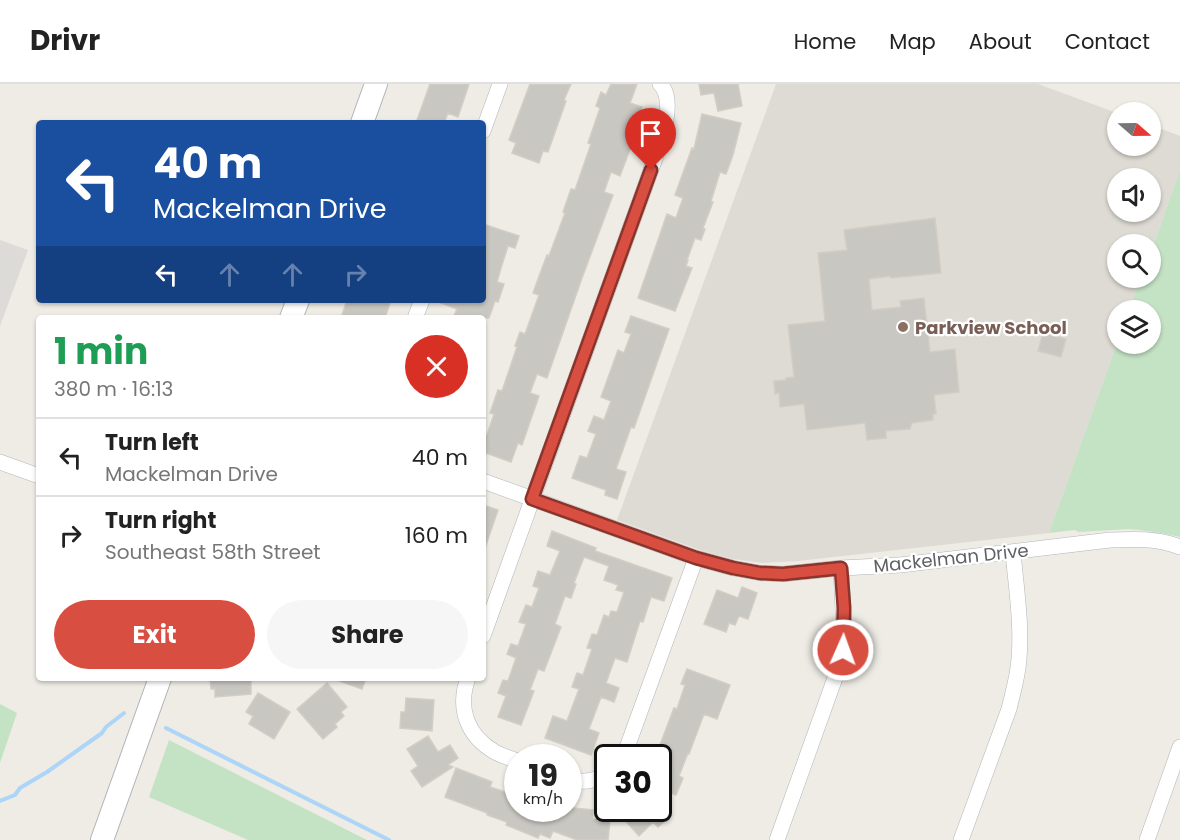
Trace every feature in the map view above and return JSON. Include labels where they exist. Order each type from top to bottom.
[{"type":"main road","points":[[363,120],[376,84]]},
{"type":"main road","points":[[102,840],[159,681]]},
{"type":"street","points":[[486,124],[500,84]]},
{"type":"street","points":[[486,628],[651,170],[663,132],[668,106],[662,86]]},
{"type":"street","points":[[0,462],[36,475]]},
{"type":"street","name":"Mackelman Drive","points":[[486,482],[696,558],[760,573],[783,574],[900,565],[1133,538],[1170,543],[1180,547]]},
{"type":"street","points":[[961,840],[1009,709],[1014,687],[1019,659],[1019,624],[1013,552]]},
{"type":"street","points":[[629,744],[696,558]]},
{"type":"street","points":[[777,840],[840,664],[844,629],[841,568]]},
{"type":"street","points":[[467,681],[463,706],[468,725],[479,740],[504,756]]},
{"type":"street","points":[[1147,840],[1180,747]]},
{"type":"shaded area","name":"Parkview School","points":[[776,84],[1038,84],[1107,109],[1107,156],[1161,156],[1161,129],[1180,136],[1180,170],[1157,234],[1107,234],[1107,288],[1137,288],[1133,300],[1107,300],[1107,354],[1113,354],[1049,533],[763,563],[733,559],[703,551],[617,520]]},
{"type":"shaded area","points":[[0,240],[28,250],[0,326]]},
{"type":"green space","points":[[1180,170],[1180,537],[1129,529],[1049,533],[1113,354],[1161,354],[1161,300],[1133,300],[1137,288],[1161,288],[1161,234],[1157,234]]},
{"type":"green space","points":[[0,704],[17,713],[0,763]]},
{"type":"green space","points":[[169,740],[367,840],[248,840],[149,797]]},
{"type":"building","points":[[430,84],[469,84],[458,117],[448,113],[445,120],[417,120]]},
{"type":"building","points":[[530,84],[571,84],[548,152],[543,151],[539,163],[512,153],[516,143],[509,140]]},
{"type":"building","points":[[611,84],[637,84],[630,103],[642,107],[635,127],[638,128],[620,176],[611,172],[604,192],[613,195],[547,378],[537,374],[530,393],[539,396],[522,445],[518,443],[511,462],[486,453],[486,435],[494,414],[490,413],[498,390],[502,391],[520,332],[525,334],[539,295],[533,293],[565,213],[563,212],[571,189],[575,190],[591,144],[588,143],[600,108],[596,106],[601,92],[606,95]]},
{"type":"building","points":[[699,84],[738,84],[742,106],[718,111],[714,93],[701,95]]},
{"type":"building","points":[[702,114],[741,123],[726,174],[720,172],[701,240],[695,238],[687,260],[686,266],[692,268],[675,311],[638,298],[667,214],[676,218],[683,198],[675,195],[692,148],[694,149]]},
{"type":"building","points":[[935,218],[941,273],[869,279],[872,310],[901,307],[900,301],[924,298],[930,352],[955,349],[959,392],[934,395],[936,414],[933,414],[933,420],[912,423],[910,429],[886,431],[886,438],[867,440],[865,423],[807,430],[804,404],[780,407],[779,393],[775,394],[774,381],[794,377],[788,325],[825,321],[818,253],[847,250],[844,230]]},
{"type":"building","points":[[486,225],[519,236],[515,248],[508,246],[497,282],[504,284],[489,318],[486,318],[486,315],[454,315],[457,309],[441,303],[486,303]]},
{"type":"building","points":[[346,303],[390,303],[386,315],[342,315]]},
{"type":"building","points":[[631,316],[669,329],[634,428],[631,427],[616,469],[626,472],[617,499],[605,495],[606,490],[572,478],[580,456],[587,458],[596,434],[588,431],[594,416],[604,420],[611,401],[601,397],[618,350],[624,353],[631,334],[625,332]]},
{"type":"building","points":[[1043,333],[1066,339],[1061,357],[1038,351]]},
{"type":"building","points":[[486,506],[498,510],[486,545]]},
{"type":"building","points":[[552,531],[596,548],[595,551],[672,578],[664,601],[651,597],[643,622],[640,621],[627,662],[615,658],[606,683],[619,688],[614,702],[601,697],[589,729],[599,733],[591,755],[582,752],[582,744],[561,744],[545,738],[553,716],[567,721],[579,689],[572,687],[577,673],[583,675],[592,649],[587,648],[592,634],[597,635],[604,615],[609,617],[611,611],[617,612],[624,592],[616,590],[618,585],[604,580],[609,566],[584,557],[571,598],[565,596],[555,624],[561,627],[544,671],[538,669],[530,690],[534,691],[521,725],[498,717],[506,696],[498,693],[503,680],[508,681],[516,658],[507,654],[511,644],[518,646],[526,624],[519,622],[526,605],[532,607],[539,588],[533,586],[538,571],[550,575],[560,551],[547,546]]},
{"type":"building","points":[[742,587],[757,593],[748,619],[739,616],[735,625],[729,623],[726,632],[704,624],[717,590],[738,598]]},
{"type":"building","points":[[687,669],[730,685],[717,719],[704,714],[679,776],[683,778],[676,795],[672,793],[672,744],[660,744],[674,708],[677,709],[685,685],[681,684]]},
{"type":"building","points":[[210,681],[251,681],[251,694],[215,697],[215,689],[211,689]]},
{"type":"building","points":[[340,681],[365,681],[362,689]]},
{"type":"building","points":[[327,683],[347,707],[341,712],[344,716],[335,724],[337,727],[323,739],[297,709]]},
{"type":"building","points":[[258,693],[290,712],[274,739],[249,724],[253,716],[246,712]]},
{"type":"building","points":[[406,698],[434,700],[432,731],[400,728],[401,712],[405,712]]},
{"type":"building","points":[[428,736],[438,752],[450,745],[458,758],[448,765],[453,767],[422,787],[411,771],[418,766],[407,749]]},
{"type":"building","points":[[456,768],[492,782],[490,787],[504,792],[504,821],[487,815],[487,813],[445,797]]},
{"type":"building","points":[[582,809],[593,810],[594,822],[610,822],[608,840],[577,840],[553,831],[550,838],[540,834],[538,838],[506,825],[507,822],[582,822]]},
{"type":"building","points":[[627,822],[653,822],[639,836]]},
{"type":"building","points":[[653,822],[663,822],[658,827]]},
{"type":"waterway","points":[[0,801],[15,795],[20,788],[102,733],[124,713]]},
{"type":"waterway","points":[[166,728],[389,840]]},
{"type":"place","name":"Parkview School","points":[[903,327]]},
{"type":"route","points":[[651,170],[532,499],[696,558],[733,568],[783,574],[841,568],[844,608],[843,650]]}]
